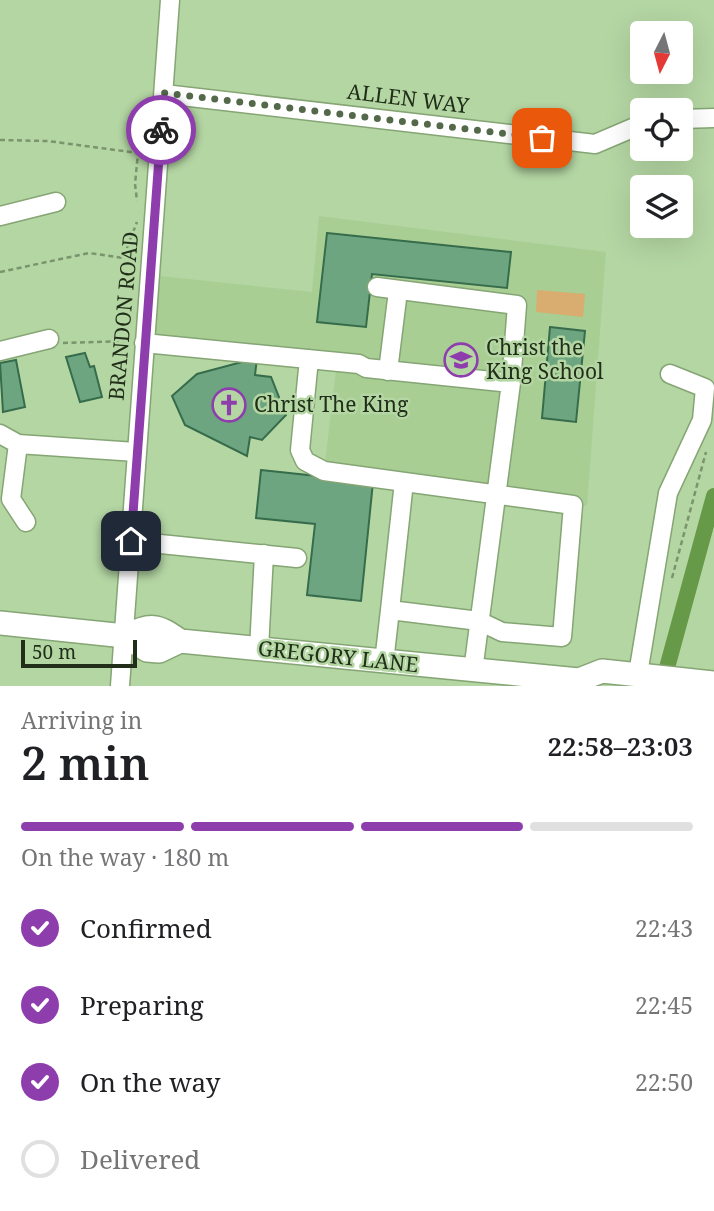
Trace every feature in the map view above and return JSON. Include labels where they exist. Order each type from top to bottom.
[{"type":"main road","name":"GREGORY LANE","points":[[0,623],[125,636],[153,626],[160,627],[180,641],[583,683],[603,671],[714,683]]},
{"type":"street","name":"BRANDON ROAD","points":[[120,686],[170,0]]},
{"type":"street","name":"ALLEN WAY","points":[[164,93],[596,144],[630,129]]},
{"type":"street","points":[[693,119],[714,118]]},
{"type":"street","points":[[0,216],[56,202]]},
{"type":"street","points":[[377,287],[517,304],[511,383],[473,671]]},
{"type":"street","points":[[388,371],[398,290]]},
{"type":"street","points":[[0,351],[49,339]]},
{"type":"street","points":[[144,343],[359,364],[366,368],[388,371],[511,383]]},
{"type":"street","points":[[309,359],[300,450],[305,461],[324,471],[573,505],[562,637],[502,632],[479,621],[390,610]]},
{"type":"street","points":[[645,675],[668,493],[702,420],[705,388],[670,374]]},
{"type":"street","points":[[0,434],[18,444],[136,452]]},
{"type":"street","points":[[18,444],[11,499],[26,522]]},
{"type":"street","points":[[384,663],[404,482]]},
{"type":"street","points":[[131,541],[297,558]]},
{"type":"street","points":[[258,649],[264,554]]},
{"type":"path","points":[[0,140],[48,141],[138,153],[135,184],[138,205]]},
{"type":"path","points":[[0,272],[89,253],[123,258],[139,215]]},
{"type":"path","points":[[49,339],[68,344],[112,339],[144,343]]},
{"type":"path","points":[[670,585],[707,451]]},
{"type":"shaded area","name":"Christ the King School","points":[[319,216],[606,252],[587,506],[324,471],[337,362],[144,343],[150,275],[312,292]]},
{"type":"shaded area","points":[[537,290],[585,294],[583,317],[536,312]]},
{"type":"building","points":[[327,233],[511,252],[507,288],[372,274],[366,327],[317,322]]},
{"type":"building","points":[[550,327],[585,331],[576,422],[542,418]]},
{"type":"building","points":[[85,353],[90,367],[94,366],[102,397],[80,402],[66,357]]},
{"type":"building","name":"Christ The King","points":[[257,358],[255,375],[271,377],[286,415],[262,440],[250,437],[247,456],[185,425],[172,396],[197,374]]},
{"type":"building","points":[[16,360],[25,407],[3,412],[0,363]]},
{"type":"building","points":[[261,470],[373,482],[361,601],[307,595],[315,524],[256,518]]},
{"type":"waterway","points":[[662,686],[714,496]]},
{"type":"way so far","points":[[161,130],[164,93],[542,138]]},
{"type":"place","name":"Christ the King School","points":[[461,360]]},
{"type":"place","name":"Christ The King","points":[[229,405]]},
{"type":"route","points":[[131,541],[161,130]]}]
